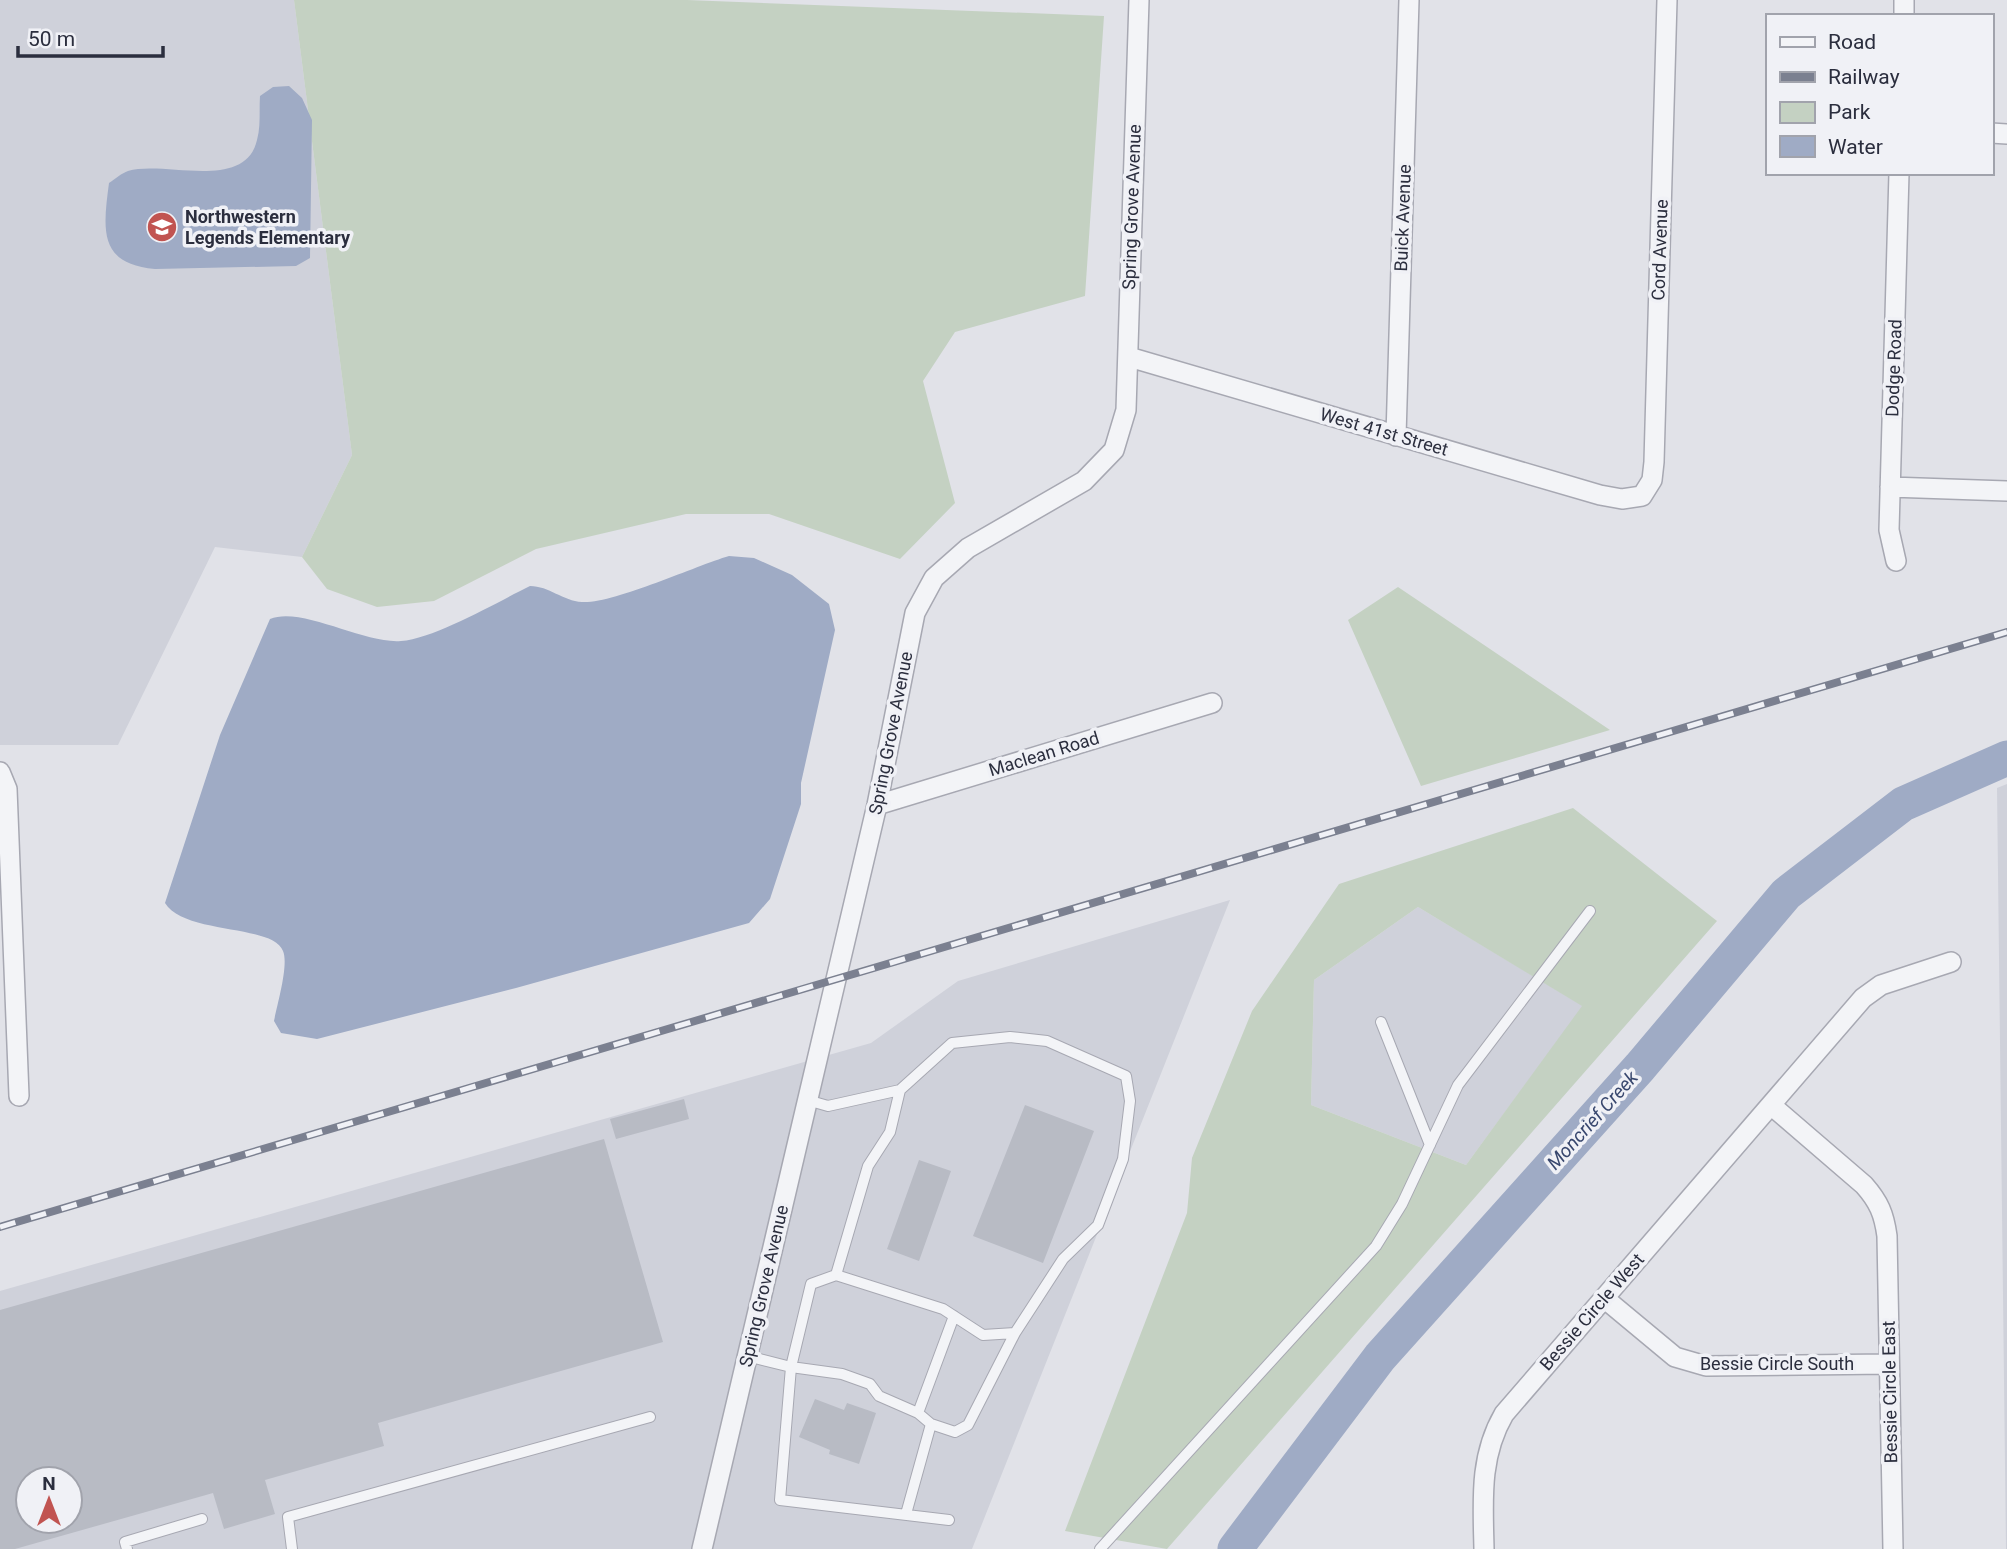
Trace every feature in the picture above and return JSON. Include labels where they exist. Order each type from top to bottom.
[{"type":"street","name":"Spring Grove Avenue","points":[[702,1549],[877,805],[915,613],[934,578],[968,548],[1084,481],[1114,450],[1126,410],[1139,0]]},
{"type":"street","name":"Buick Avenue","points":[[1396,436],[1409,0]]},
{"type":"street","name":"Cord Avenue","points":[[1642,496],[1652,480],[1654,461],[1667,0]]},
{"type":"street","name":"Dodge Road","points":[[1896,561],[1889,530],[1899,175]]},
{"type":"street","name":"West 41st Street","points":[[1129,357],[1600,495],[1622,499],[1642,496]]},
{"type":"street","points":[[1890,487],[2007,491]]},
{"type":"street","name":"Maclean Road","points":[[877,805],[1212,703]]},
{"type":"street","points":[[0,772],[7,789],[19,1096]]},
{"type":"street","name":"Bessie Circle West","points":[[1484,1549],[1483,1481],[1493,1433],[1504,1414],[1863,998],[1881,985],[1951,962]]},
{"type":"street","name":"Bessie Circle East","points":[[1771,1105],[1878,1200],[1884,1214],[1887,1236],[1893,1549]]},
{"type":"street","name":"Bessie Circle South","points":[[1604,1298],[1675,1357],[1688,1363],[1706,1366],[1889,1364]]},
{"type":"lane","points":[[1100,1549],[1376,1246],[1402,1204],[1458,1086],[1590,911]]},
{"type":"lane","points":[[1381,1022],[1430,1145]]},
{"type":"lane","points":[[747,1356],[791,1367],[842,1374],[870,1384],[879,1396],[918,1413],[931,1424],[955,1432],[968,1425],[1016,1333],[1063,1259],[1098,1225],[1124,1158],[1130,1101],[1126,1076],[1047,1041],[1010,1037],[952,1043],[900,1090],[828,1105],[807,1100]]},
{"type":"lane","points":[[836,1275],[868,1166],[890,1132],[900,1090]]},
{"type":"lane","points":[[949,1520],[780,1500],[791,1367],[811,1284],[836,1275],[943,1309],[983,1335],[1016,1333]]},
{"type":"lane","points":[[918,1413],[954,1316]]},
{"type":"lane","points":[[292,1549],[288,1517],[650,1417]]},
{"type":"lane","points":[[906,1514],[931,1424]]},
{"type":"lane","points":[[127,1549],[125,1542],[202,1519]]},
{"type":"shaded area","name":"Northwestern Legends Elementary","points":[[0,0],[294,0],[352,455],[302,557],[215,547],[118,745],[0,745]]},
{"type":"shaded area","points":[[2007,784],[2007,1549],[2006,1549],[1997,788]]},
{"type":"shaded area","points":[[1230,900],[972,1549],[0,1549],[0,1291],[871,1043],[958,981]]},
{"type":"shaded area","points":[[1418,907],[1583,1006],[1466,1165],[1311,1105],[1314,980]]},
{"type":"green space","points":[[294,0],[687,0],[1104,16],[1085,296],[955,332],[923,381],[955,503],[900,559],[769,514],[686,514],[536,549],[434,601],[377,607],[327,589],[302,557],[352,455]]},
{"type":"green space","points":[[1398,587],[1610,730],[1421,786],[1348,620]]},
{"type":"green space","points":[[1573,808],[1717,921],[1167,1549],[1065,1531],[1187,1213],[1192,1158],[1252,1011],[1339,884]],"holes":[[[1418,907],[1582,1006],[1466,1165],[1311,1105],[1314,980]]]},
{"type":"water","points":[[289,86],[302,98],[312,120],[310,258],[296,266],[155,269],[136,266],[114,252],[106,229],[109,183],[126,172],[143,169],[202,171],[237,165],[249,156],[257,140],[260,96],[273,87]]},
{"type":"water","points":[[729,556],[754,558],[792,575],[829,604],[835,630],[801,783],[801,804],[770,899],[749,923],[516,988],[317,1039],[281,1033],[274,1021],[285,966],[283,951],[276,942],[247,932],[190,920],[175,913],[165,903],[220,735],[270,619],[299,617],[369,637],[401,641],[448,626],[530,586],[543,588],[575,601],[596,601],[633,591]]},
{"type":"building","points":[[684,1099],[689,1119],[616,1139],[610,1119]]},
{"type":"building","points":[[1025,1105],[1094,1131],[1043,1263],[973,1236]]},
{"type":"building","points":[[604,1139],[663,1342],[378,1423],[384,1446],[265,1480],[275,1514],[224,1529],[213,1493],[84,1529],[84,1465],[14,1465],[14,1535],[64,1535],[15,1549],[0,1549],[0,1310]]},
{"type":"building","points":[[919,1160],[951,1171],[919,1261],[887,1249]]},
{"type":"building","points":[[815,1399],[844,1410],[847,1403],[876,1413],[859,1464],[829,1454],[830,1450],[799,1437]]},
{"type":"waterway","name":"Moncrief Creek","points":[[1235,1549],[1380,1357],[1640,1067],[1786,894],[1903,804],[2007,758]]},
{"type":"railway","points":[[0,1227],[2007,632]]},
{"type":"place","name":"Northwestern Legends Elementary","points":[[162,227]]}]
